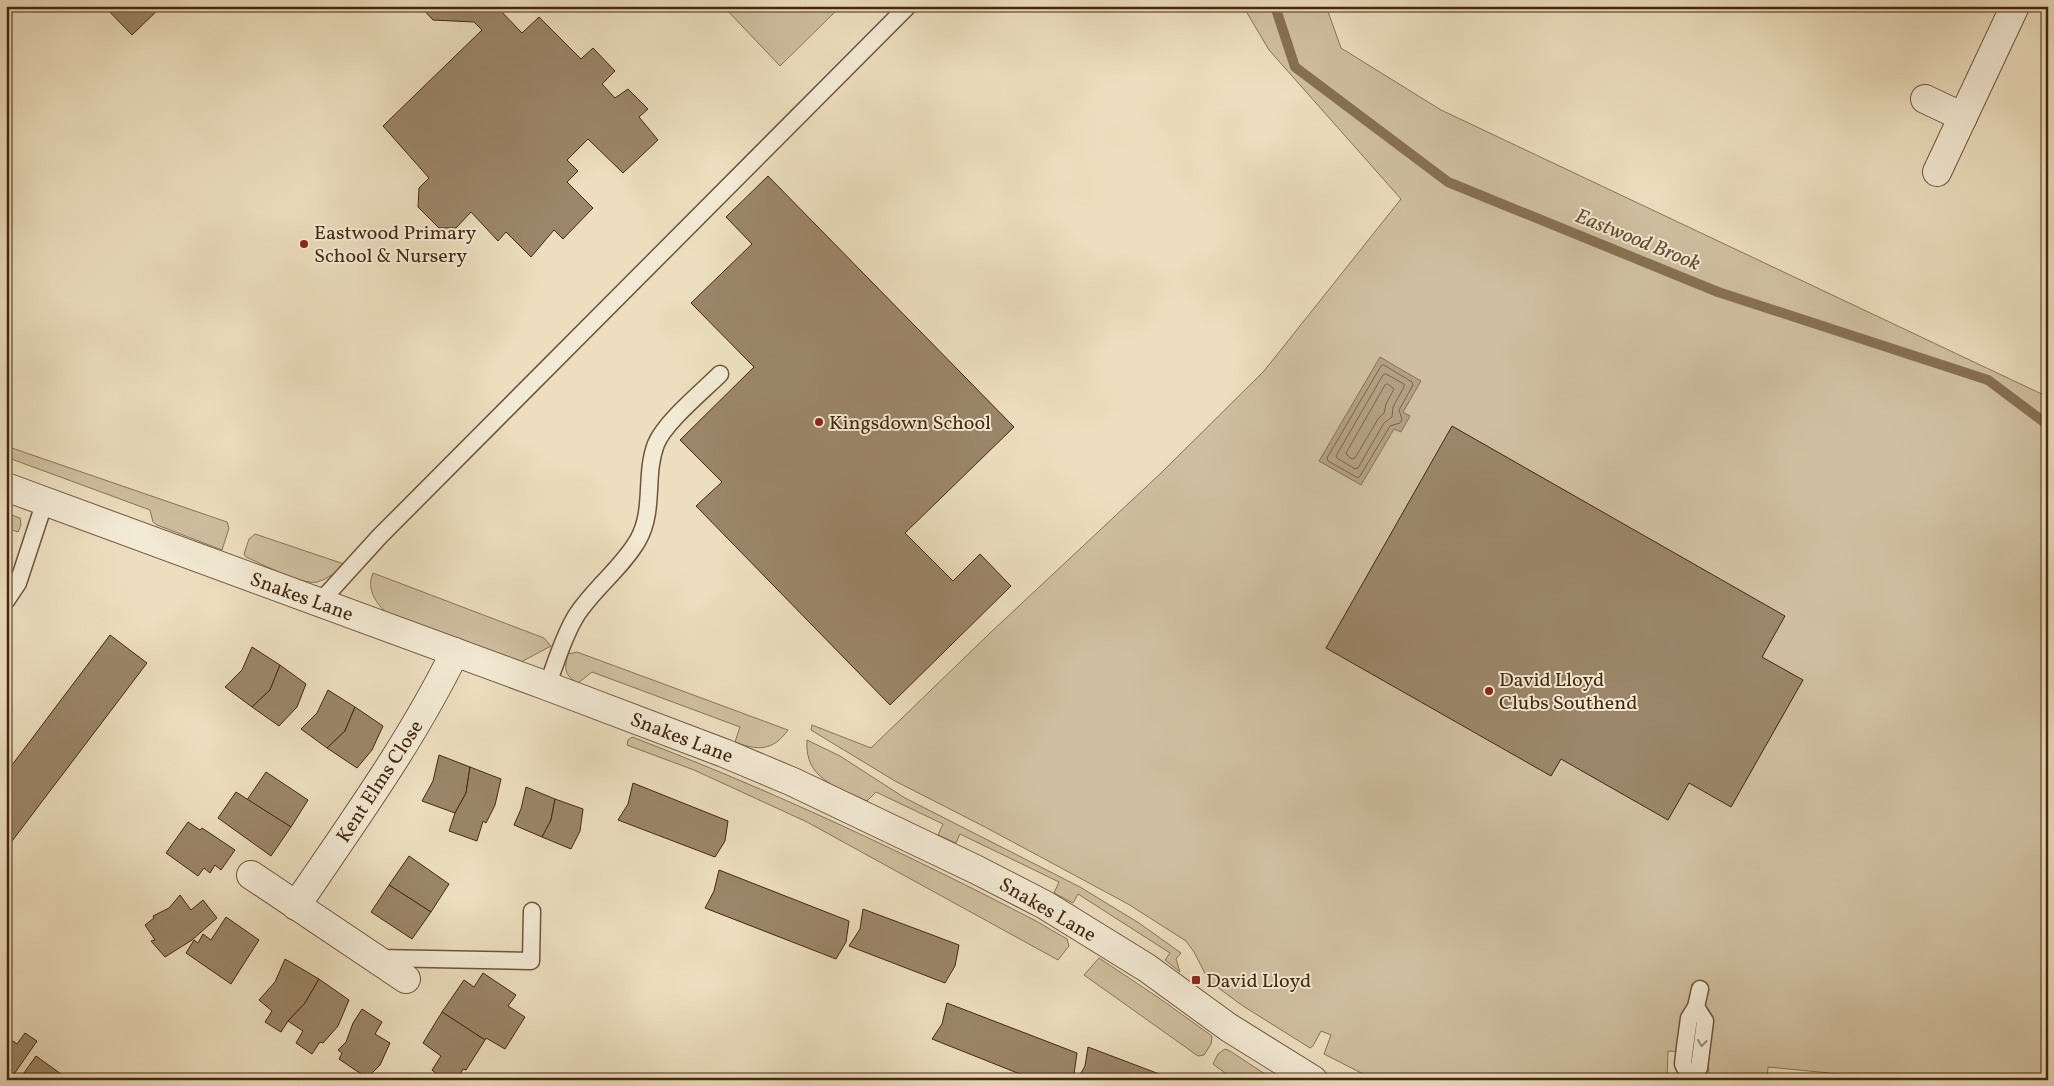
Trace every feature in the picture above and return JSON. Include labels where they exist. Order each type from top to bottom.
[{"type":"street","points":[[1937,172],[2015,6]]},
{"type":"street","points":[[1925,99],[1963,117]]},
{"type":"street","name":"Snakes Lane","points":[[6,486],[547,686],[724,753],[793,782],[1045,904],[1147,968],[1228,1028],[1313,1080]]},
{"type":"street","name":"Kent Elms Close","points":[[296,906],[399,753],[455,652]]},
{"type":"street","points":[[250,875],[406,979]]},
{"type":"lane","points":[[319,603],[387,529],[908,6]]},
{"type":"lane","points":[[547,686],[568,630],[576,616],[630,551],[643,530],[649,506],[652,459],[656,444],[661,435],[720,374]]},
{"type":"lane","points":[[6,601],[18,583],[45,501]]},
{"type":"lane","points":[[374,958],[531,960],[532,912]]},
{"type":"lane","points":[[1691,1080],[1683,1064],[1689,1018],[1696,1007],[1700,989]]},
{"type":"shaded area","points":[[723,6],[841,6],[780,66]]},
{"type":"shaded area","name":"David Lloyd Clubs Southend","points":[[1243,6],[1326,6],[1341,48],[1441,110],[2048,397],[2048,1080],[1900,1080],[1768,1067],[1767,1080],[1709,1080],[1708,1053],[1668,1051],[1667,1080],[1375,1080],[1324,1054],[1331,1035],[1321,1031],[1310,1048],[1243,1006],[1209,981],[1186,941],[1128,904],[895,781],[811,730],[812,725],[871,748],[989,634],[1161,473],[1264,371],[1401,199],[1269,50]]},
{"type":"shaded area","points":[[6,446],[227,522],[229,528],[222,550],[157,525],[153,522],[150,510],[6,457]]},
{"type":"shaded area","points":[[6,513],[20,518],[21,525],[18,532],[6,528]]},
{"type":"shaded area","points":[[255,534],[344,564],[332,575],[317,582],[292,577],[246,557],[244,554],[249,539]]},
{"type":"shaded area","points":[[373,573],[544,638],[551,646],[521,662],[388,614],[373,596],[371,579]]},
{"type":"shaded area","points":[[577,652],[788,730],[777,742],[764,747],[751,747],[735,742],[740,727],[592,672],[578,683],[566,671],[568,654]]},
{"type":"shaded area","points":[[632,737],[684,757],[837,823],[1036,921],[1067,939],[1069,946],[1058,960],[807,822],[694,770],[627,745],[628,740]]},
{"type":"shaded area","points":[[807,740],[840,756],[905,798],[1080,887],[1139,923],[1181,953],[1176,959],[1180,972],[1165,960],[1170,953],[1078,894],[1073,903],[1054,893],[1059,882],[960,834],[956,843],[938,835],[943,824],[876,792],[867,801],[834,786],[817,773],[811,764],[807,753]]},
{"type":"shaded area","points":[[1099,958],[1212,1036],[1211,1044],[1204,1055],[1198,1056],[1084,975]]},
{"type":"shaded area","points":[[1225,1049],[1274,1080],[1234,1080],[1213,1064],[1218,1054]]},
{"type":"water","points":[[1380,357],[1421,381],[1403,412],[1410,416],[1401,432],[1394,429],[1361,485],[1319,461]]},
{"type":"building","points":[[104,6],[162,6],[132,35]]},
{"type":"building","points":[[420,6],[496,6],[522,33],[539,17],[581,59],[593,48],[615,71],[602,84],[615,98],[628,89],[648,109],[639,117],[658,140],[623,173],[588,139],[567,160],[578,171],[567,182],[593,208],[563,239],[554,230],[531,257],[506,232],[498,241],[471,212],[456,228],[439,228],[418,207],[419,188],[429,178],[383,126],[482,30],[474,22],[433,20]]},
{"type":"building","points":[[768,176],[1014,427],[905,533],[953,581],[980,554],[1011,586],[890,705],[696,506],[722,482],[680,440],[754,367],[691,303],[752,244],[726,217]]},
{"type":"building","points":[[1452,426],[1785,616],[1762,657],[1803,680],[1731,807],[1689,783],[1668,820],[1561,759],[1551,776],[1326,648]]},
{"type":"building","points":[[110,635],[147,663],[6,849],[6,773]]},
{"type":"building","points":[[252,647],[280,665],[270,690],[252,707],[225,687],[242,670]]},
{"type":"building","points":[[280,665],[306,684],[297,707],[279,726],[252,707],[270,690]]},
{"type":"building","points":[[328,690],[355,707],[345,731],[327,748],[301,729],[317,713]]},
{"type":"building","points":[[355,707],[383,726],[372,750],[357,768],[327,748],[345,731]]},
{"type":"building","points":[[439,755],[470,767],[466,793],[455,813],[422,801],[433,781]]},
{"type":"building","points":[[470,767],[501,779],[495,805],[486,823],[483,821],[477,841],[449,831],[455,813],[466,793]]},
{"type":"building","points":[[266,772],[308,800],[291,827],[247,800]]},
{"type":"building","points":[[633,783],[728,821],[725,841],[715,857],[618,820],[628,804]]},
{"type":"building","points":[[526,787],[555,799],[551,820],[542,837],[514,825],[521,809]]},
{"type":"building","points":[[236,792],[291,827],[271,856],[218,818]]},
{"type":"building","points":[[555,799],[583,809],[580,831],[571,849],[542,837],[551,820]]},
{"type":"building","points":[[188,822],[200,830],[202,828],[235,850],[221,870],[215,865],[210,873],[204,868],[198,876],[166,853]]},
{"type":"building","points":[[409,856],[449,884],[431,912],[389,885]]},
{"type":"building","points":[[719,870],[849,921],[846,942],[836,959],[705,908],[714,891]]},
{"type":"building","points":[[389,885],[431,912],[412,939],[371,912]]},
{"type":"building","points":[[180,895],[191,910],[203,900],[217,918],[192,940],[165,957],[151,941],[155,940],[145,925],[154,918],[153,916],[169,908]]},
{"type":"building","points":[[863,909],[959,945],[955,966],[945,983],[849,946],[860,929]]},
{"type":"building","points":[[226,917],[259,940],[231,984],[186,953],[194,940],[198,943],[203,934],[211,940]]},
{"type":"building","points":[[285,959],[319,979],[305,1003],[288,1021],[281,1032],[265,1022],[272,1011],[259,1000],[275,982]]},
{"type":"building","points":[[483,973],[516,995],[508,1006],[525,1017],[505,1049],[486,1038],[485,1040],[442,1012],[464,980],[474,987]]},
{"type":"building","points":[[319,979],[349,1000],[338,1026],[323,1043],[320,1042],[312,1054],[296,1043],[303,1031],[288,1021],[305,1003]]},
{"type":"building","points":[[947,1003],[1077,1053],[1074,1074],[1070,1080],[1035,1080],[932,1039],[942,1024]]},
{"type":"building","points":[[362,1009],[382,1022],[375,1034],[390,1043],[380,1065],[367,1078],[339,1059],[342,1053],[338,1050],[346,1042],[353,1023]]},
{"type":"building","points":[[442,1012],[485,1040],[466,1070],[463,1069],[457,1080],[437,1079],[439,1076],[432,1070],[441,1056],[423,1043]]},
{"type":"building","points":[[25,1033],[37,1041],[10,1080],[6,1080],[6,1036],[17,1044]]},
{"type":"building","points":[[1088,1047],[1175,1080],[1077,1080],[1085,1066]]},
{"type":"building","points":[[36,1056],[61,1074],[56,1080],[19,1080]]},
{"type":"waterway","name":"Eastwood Brook","points":[[1275,6],[1295,67],[1448,182],[1718,292],[1988,380],[2048,425]]},
{"type":"place","name":"Eastwood Primary School & Nursery","points":[[304,244]]},
{"type":"place","name":"Kingsdown School","points":[[819,422]]},
{"type":"place","name":"David Lloyd Clubs Southend","points":[[1489,691]]},
{"type":"place","name":"David Lloyd","points":[[1196,980]]}]
